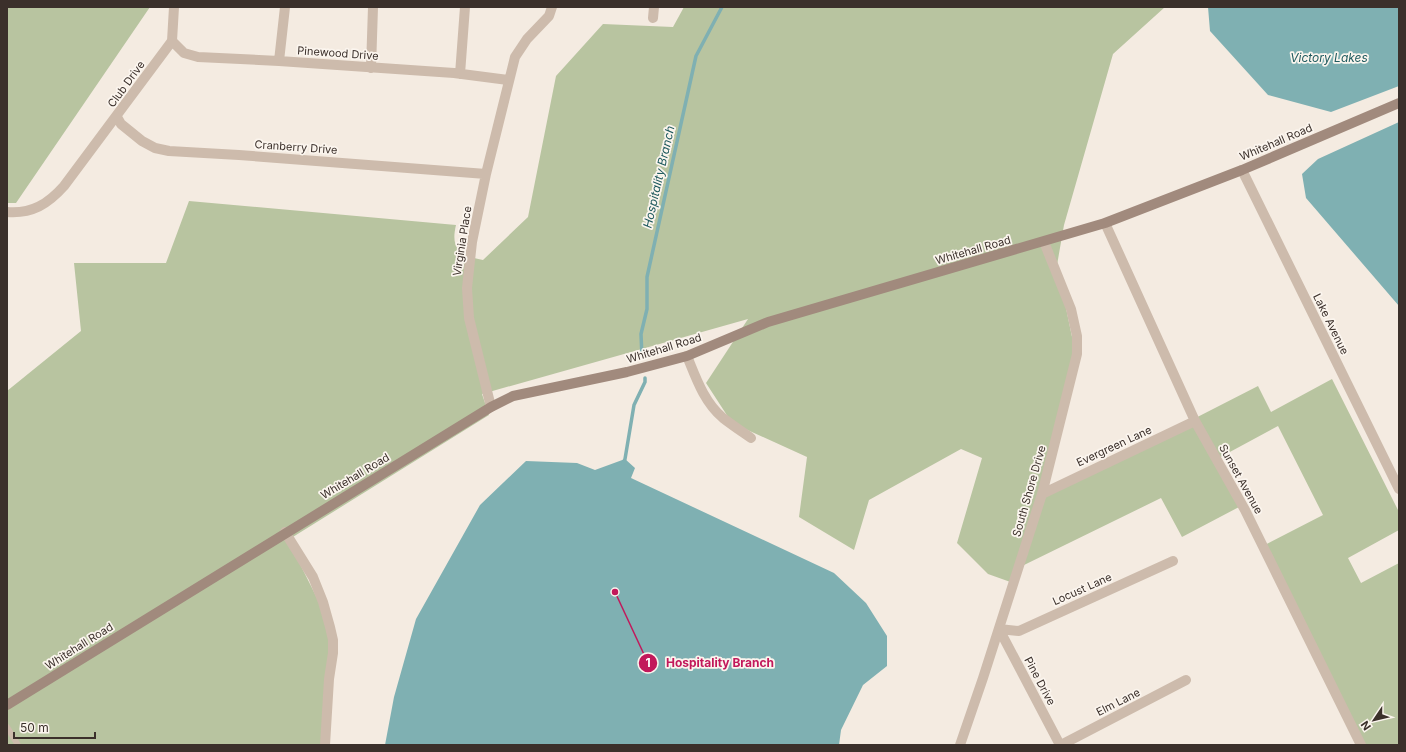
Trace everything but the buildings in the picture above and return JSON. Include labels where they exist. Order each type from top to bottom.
[{"type":"street","points":[[172,41],[174,7]]},
{"type":"street","points":[[279,61],[285,7]]},
{"type":"street","points":[[370,68],[373,7]]},
{"type":"street","points":[[460,74],[465,7]]},
{"type":"street","name":"Virginia Place","points":[[491,407],[469,318],[467,288],[472,242],[486,174],[515,56],[527,39],[549,16],[552,7]]},
{"type":"street","points":[[654,7],[654,18]]},
{"type":"street","name":"Pinewood Drive","points":[[172,41],[184,53],[198,57],[279,61],[460,74],[508,80]]},
{"type":"street","name":"Club Drive","points":[[7,212],[16,213],[28,210],[40,206],[52,199],[64,186],[117,117],[172,41]]},
{"type":"street","name":"Whitehall Road","points":[[7,705],[285,532],[491,407],[513,396],[627,372],[687,356],[768,322],[1105,223],[1242,170],[1399,102]]},
{"type":"street","name":"Cranberry Drive","points":[[117,117],[121,124],[142,141],[156,148],[169,151],[486,174]]},
{"type":"street","name":"Lake Avenue","points":[[1242,170],[1399,490]]},
{"type":"street","name":"Sunset Avenue","points":[[1105,223],[1196,421],[1245,510],[1361,745]]},
{"type":"street","name":"South Shore Drive","points":[[960,745],[1042,494],[1076,354],[1077,336],[1071,309],[1044,242]]},
{"type":"street","points":[[687,356],[702,392],[710,405],[722,417],[751,438]]},
{"type":"street","name":"Evergreen Lane","points":[[1042,494],[1196,421]]},
{"type":"street","points":[[285,532],[313,577],[323,602],[332,633],[333,653],[329,679],[324,745]]},
{"type":"street","name":"Locust Lane","points":[[999,629],[1019,631],[1173,561]]},
{"type":"street","name":"Pine Drive","points":[[999,629],[1061,745]]},
{"type":"street","name":"Elm Lane","points":[[1061,745],[1186,680]]},
{"type":"lane","points":[[7,727],[18,745]]},
{"type":"green space","points":[[7,7],[150,7],[16,203],[7,203]]},
{"type":"green space","points":[[684,7],[1165,7],[1113,54],[1064,225],[1057,265],[1076,356],[1043,496],[1258,386],[1271,412],[1332,379],[1399,512],[1399,530],[1348,558],[1361,583],[1399,563],[1399,745],[1357,745],[1259,548],[1323,515],[1278,426],[1215,460],[1239,507],[1182,537],[1161,498],[1022,566],[1016,584],[988,574],[957,543],[982,458],[961,449],[869,500],[854,550],[799,517],[807,457],[732,423],[706,383],[748,319],[482,394],[489,415],[288,540],[337,638],[326,745],[7,745],[7,391],[81,331],[74,263],[166,263],[189,201],[456,225],[455,240],[456,246],[459,250],[463,254],[483,260],[528,217],[556,76],[603,24],[673,27]]},
{"type":"water","name":"Victory Lakes","points":[[1208,7],[1399,7],[1399,86],[1331,112],[1268,95],[1210,31]]},
{"type":"water","points":[[1399,122],[1399,306],[1306,198],[1302,174],[1318,159]]},
{"type":"water","points":[[625,459],[635,468],[631,478],[834,573],[866,603],[887,636],[887,666],[863,685],[841,730],[839,745],[385,745],[394,697],[416,619],[480,505],[526,461],[577,463],[595,470]]},
{"type":"waterway","name":"Hospitality Branch","points":[[642,358],[641,334],[647,309],[647,277],[696,56],[722,7]]},
{"type":"waterway","name":"Hospitality Branch","points":[[623,464],[634,405],[645,382],[645,378]]},
{"type":"place","name":"Hospitality Branch","points":[[615,592]]}]
